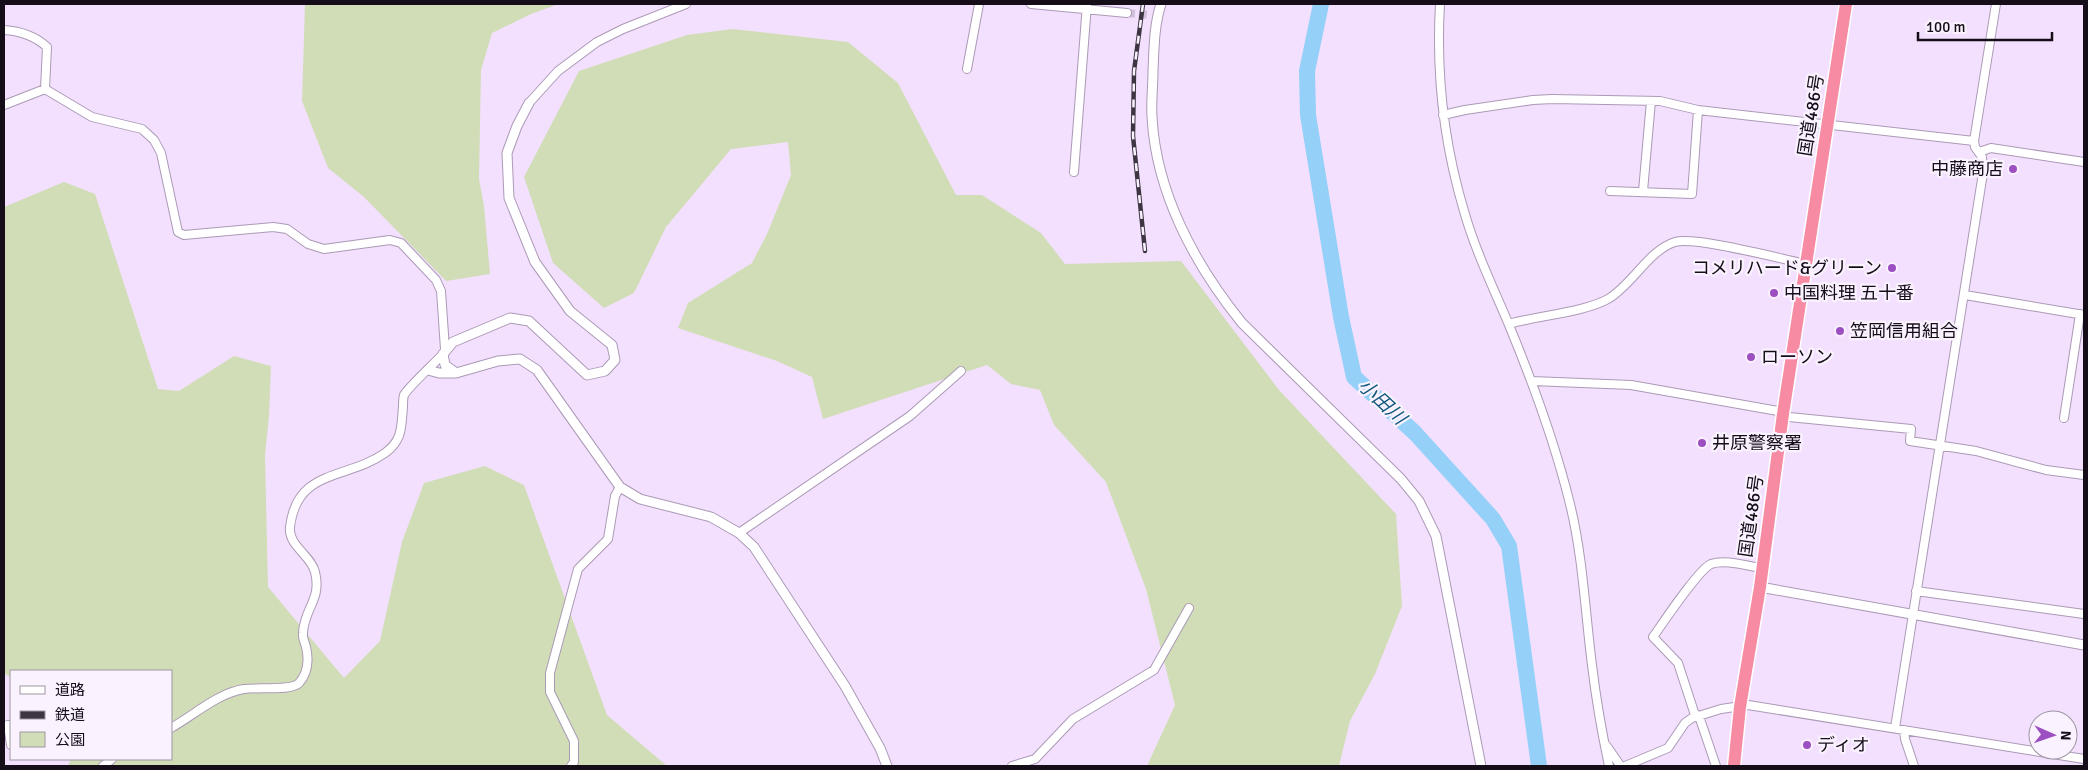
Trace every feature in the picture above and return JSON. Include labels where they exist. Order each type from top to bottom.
[{"type":"highway","name":"国道486号","points":[[1734,766],[1740,707],[1760,587],[1761,568],[1783,414],[1846,4]]},
{"type":"street","points":[[172,727],[211,702],[241,689],[260,687],[287,688],[298,685],[308,663],[302,636],[304,622],[316,596],[317,585],[313,564],[295,544],[290,530],[292,515],[298,500],[308,487],[318,481],[357,467],[384,454],[397,442],[404,396],[444,352],[462,338],[510,318],[529,321],[588,375],[605,371],[615,360],[612,345],[570,310],[535,262],[509,198],[508,153],[517,126],[529,103],[558,71],[597,42],[623,29],[686,4]]},
{"type":"street","points":[[967,69],[979,4]]},
{"type":"street","points":[[1030,4],[1087,7],[1127,14]]},
{"type":"street","points":[[1161,4],[1154,15],[1152,117],[1160,166],[1174,213],[1218,294],[1242,323],[1401,478],[1419,501],[1436,536],[1481,766]]},
{"type":"street","points":[[1440,4],[1440,61],[1443,115],[1454,174],[1464,212],[1482,264],[1532,381],[1558,460],[1576,530],[1598,712],[1609,766]]},
{"type":"street","points":[[1895,728],[1983,173],[1983,162],[1974,141],[1996,4]]},
{"type":"street","points":[[1074,172],[1087,7]]},
{"type":"street","points":[[4,30],[17,31],[30,36],[47,47],[45,90]]},
{"type":"street","points":[[4,105],[45,90],[92,117],[142,129],[154,140],[161,153],[178,232],[184,236],[273,227],[287,229],[308,244],[324,249],[390,240],[401,243],[436,280],[441,291],[445,365],[456,373]]},
{"type":"street","points":[[1443,115],[1533,100],[1660,101],[1698,110],[1974,141]]},
{"type":"street","points":[[1643,192],[1651,101]]},
{"type":"street","points":[[1610,191],[1692,194],[1698,110]]},
{"type":"street","points":[[1979,152],[1991,148],[2084,162]]},
{"type":"street","points":[[1509,324],[1601,303],[1617,293],[1658,253],[1675,242],[1697,242],[1806,264]]},
{"type":"street","points":[[1964,295],[2082,314],[2064,418]]},
{"type":"street","points":[[428,370],[439,373],[456,373],[498,361],[520,359],[537,370],[620,486],[640,499],[711,518],[739,533],[754,547],[845,686],[880,748],[887,766]]},
{"type":"street","points":[[739,533],[910,416],[961,372]]},
{"type":"street","points":[[1532,381],[1631,386],[1778,411],[1789,417],[1911,429],[1910,441],[1976,451],[2046,470],[2084,476]]},
{"type":"street","points":[[571,766],[574,762],[574,741],[550,692],[550,673],[578,569],[608,539],[615,496],[620,486]]},
{"type":"street","points":[[1716,766],[1697,715],[1694,712],[1678,663],[1653,637],[1698,576],[1710,564],[1722,563],[1761,568]]},
{"type":"street","points":[[1760,587],[2084,645]]},
{"type":"street","points":[[1916,591],[2084,614]]},
{"type":"street","points":[[1012,766],[1035,759],[1073,719],[1154,670],[1189,608]]},
{"type":"street","points":[[1604,744],[1608,746],[1623,766],[1668,748],[1686,723],[1697,715],[1748,705],[2084,759]]},
{"type":"street","points":[[4,726],[8,725],[10,738]]},
{"type":"street","points":[[1904,730],[1914,766]]},
{"type":"green space","points":[[305,4],[559,4],[531,14],[492,33],[481,70],[479,179],[484,206],[490,274],[446,281],[364,197],[328,168],[302,101]]},
{"type":"green space","points":[[733,29],[848,42],[898,83],[956,195],[982,195],[1041,233],[1065,264],[1181,261],[1279,390],[1396,514],[1402,606],[1375,674],[1350,721],[1339,766],[1147,766],[1175,705],[1146,589],[1106,482],[1054,425],[1040,390],[1011,384],[987,365],[823,419],[812,377],[777,361],[678,328],[688,303],[752,263],[767,234],[791,175],[788,142],[731,149],[666,227],[634,293],[604,308],[553,263],[524,177],[579,71],[687,35]]},
{"type":"green space","points":[[64,182],[95,194],[158,389],[179,391],[234,356],[271,366],[265,455],[268,587],[344,678],[380,641],[402,542],[424,483],[485,466],[524,485],[607,715],[667,766],[68,766],[71,760],[172,760],[172,670],[10,670],[10,677],[4,673],[4,207]]},
{"type":"waterway","name":"小田川","points":[[1321,4],[1307,71],[1308,115],[1341,317],[1354,377],[1415,433],[1493,519],[1509,546],[1539,766]]},
{"type":"tunnel","points":[[1127,13],[1151,15]]},
{"type":"railway","points":[[1143,4],[1134,71],[1133,136],[1145,251]]},
{"type":"place","name":"中藤商店","points":[[2013,169]]},
{"type":"place","name":"コメリハード&グリーン","points":[[1892,268]]},
{"type":"place","name":"中国料理 五十番","points":[[1774,293]]},
{"type":"place","name":"笠岡信用組合","points":[[1840,331]]},
{"type":"place","name":"ローソン","points":[[1751,357]]},
{"type":"place","name":"井原警察署","points":[[1702,443]]},
{"type":"place","name":"ディオ","points":[[1807,745]]}]
